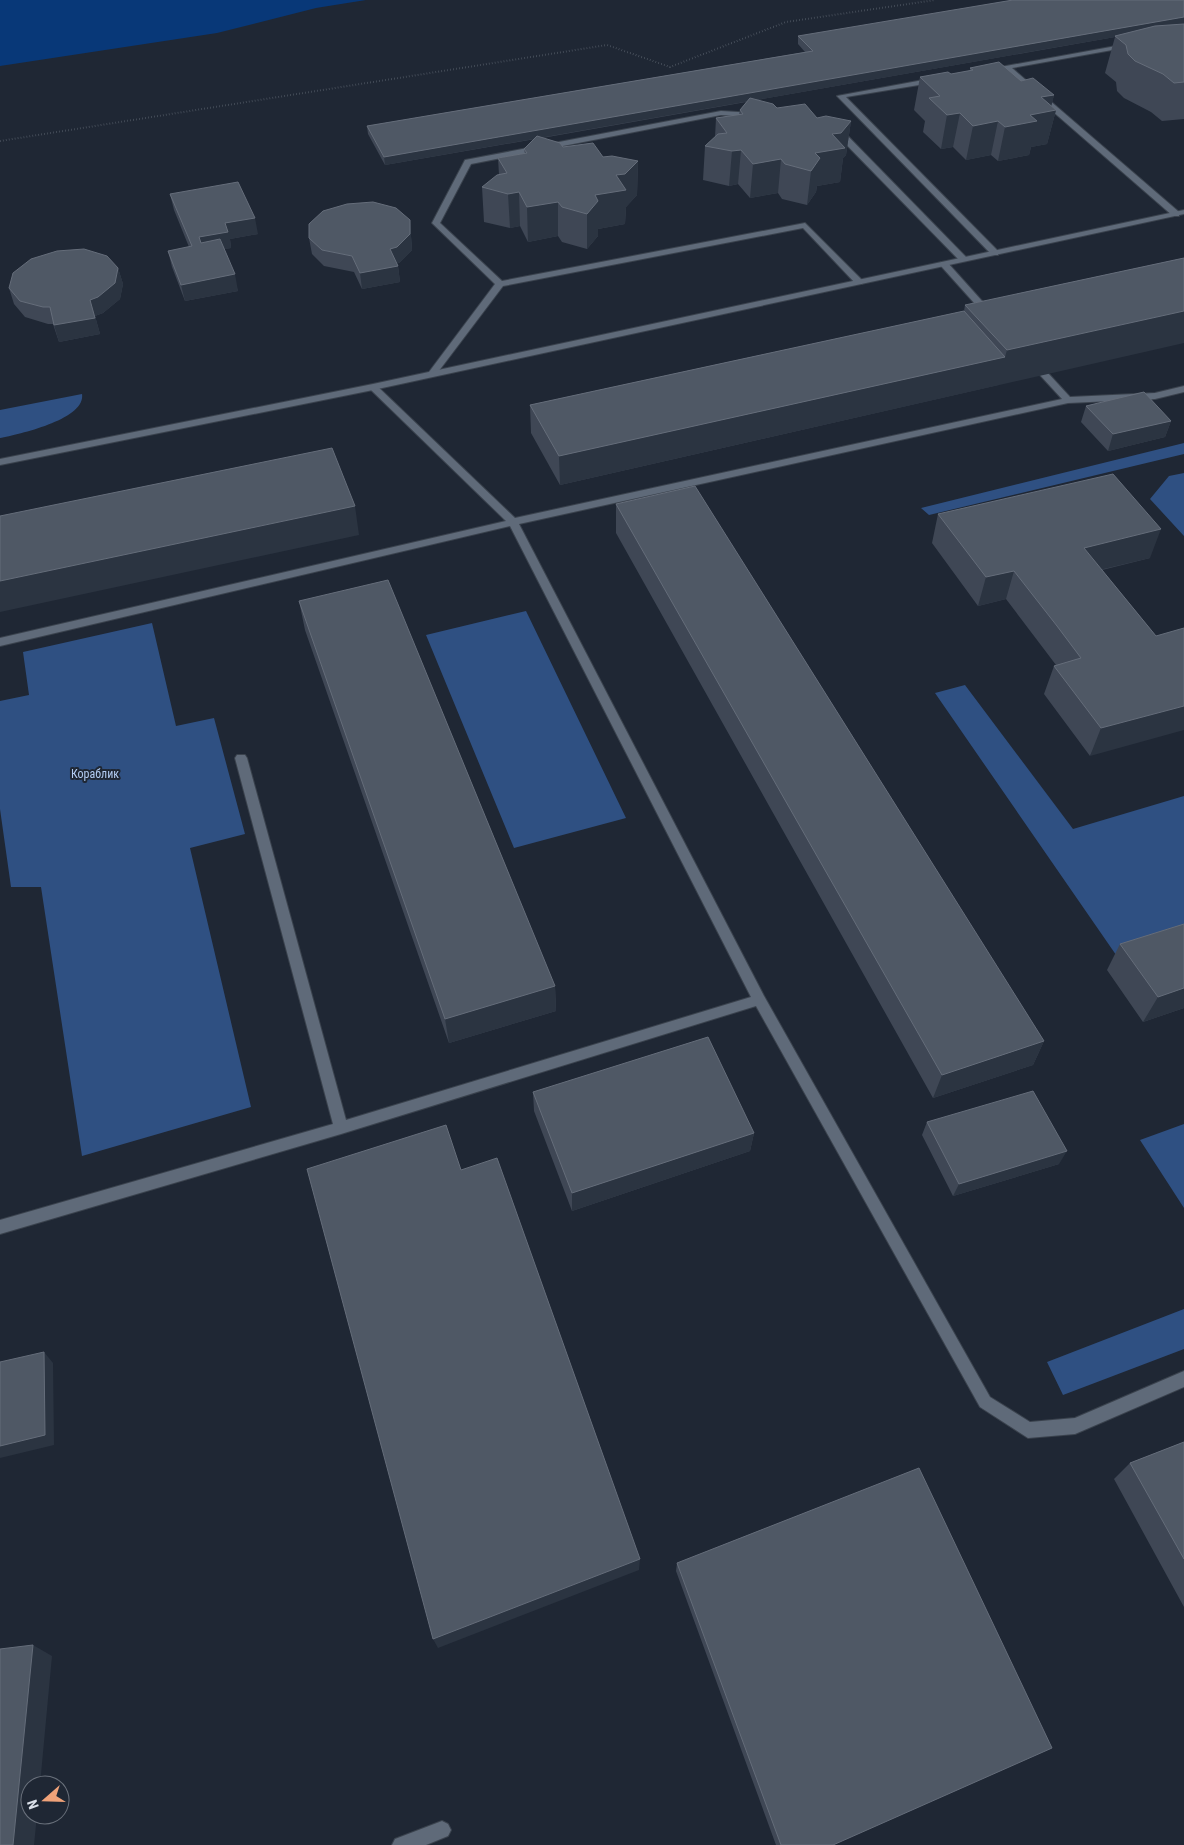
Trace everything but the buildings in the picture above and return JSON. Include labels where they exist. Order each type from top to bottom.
[{"type":"street","points":[[977,72],[1137,44]]},
{"type":"street","points":[[1006,67],[1180,213]]},
{"type":"street","points":[[938,79],[841,96],[994,253]]},
{"type":"street","points":[[500,284],[436,223],[468,162],[721,113],[760,115]]},
{"type":"street","points":[[827,119],[963,259]]},
{"type":"street","points":[[0,462],[373,387],[1180,213]]},
{"type":"street","points":[[432,374],[500,284],[805,225],[859,282]]},
{"type":"street","points":[[944,264],[997,323]]},
{"type":"street","points":[[1044,374],[1068,400]]},
{"type":"street","points":[[373,387],[513,522],[759,1000],[985,1402],[1028,1430],[1075,1426],[1184,1379]]},
{"type":"street","points":[[0,642],[513,522],[1068,400],[1156,396],[1184,389]]},
{"type":"street","points":[[241,758],[341,1128]]},
{"type":"street","points":[[0,1227],[341,1128],[759,1000]]},
{"type":"street","points":[[401,1845],[442,1830]]},
{"type":"path","points":[[0,141],[607,45],[670,66],[786,22],[935,0]]},
{"type":"green space","points":[[82,394],[80,403],[74,411],[63,418],[36,429],[0,438],[0,410]]},
{"type":"green space","points":[[1184,443],[1184,454],[929,515],[921,508]]},
{"type":"green space","points":[[1184,473],[1184,536],[1150,499],[1169,476]]},
{"type":"green space","points":[[526,611],[626,818],[514,848],[426,635]]},
{"type":"green space","name":"Кораблик","points":[[152,623],[176,726],[214,718],[245,834],[190,848],[251,1107],[82,1156],[41,887],[11,887],[0,809],[0,701],[29,695],[23,652]]},
{"type":"green space","points":[[965,685],[1073,829],[1184,796],[1184,945],[1123,965],[935,693]]},
{"type":"green space","points":[[1184,1124],[1184,1208],[1140,1140]]},
{"type":"green space","points":[[1184,1309],[1184,1349],[1063,1395],[1047,1362]]},
{"type":"shaded area","points":[[0,0],[366,0],[316,8],[217,33],[0,66]]}]
